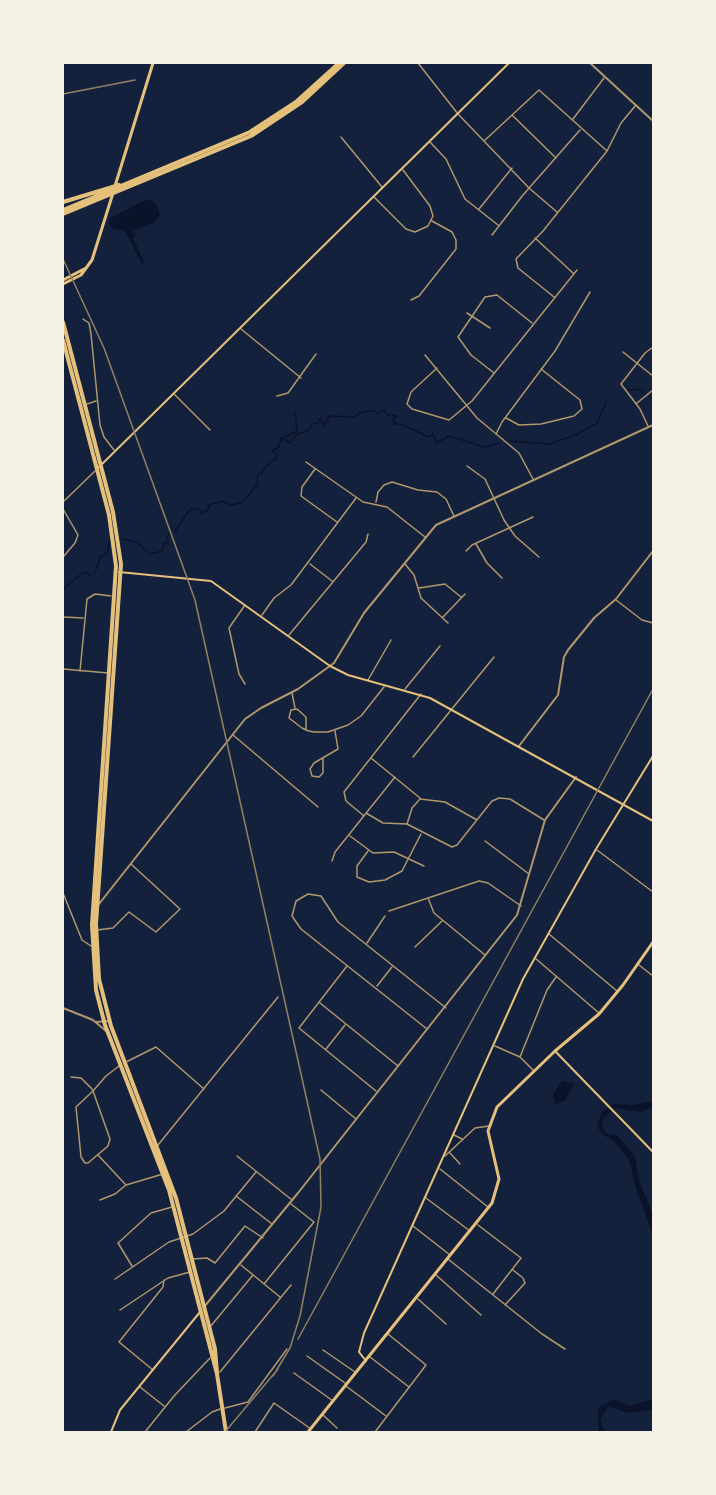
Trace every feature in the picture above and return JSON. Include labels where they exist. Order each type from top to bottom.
[{"type":"highway","points":[[63,202],[120,188],[230,142],[264,124],[303,96],[339,63]]},
{"type":"highway","points":[[63,212],[251,136],[297,106],[344,63]]},
{"type":"highway","points":[[63,322],[99,467],[119,572],[94,946],[108,1033],[123,1064]]},
{"type":"highway","points":[[63,340],[67,345],[83,398],[82,405]]},
{"type":"highway","points":[[115,640],[119,572]]},
{"type":"highway","points":[[94,946],[98,907],[96,895]]},
{"type":"highway","points":[[107,1022],[156,1146],[176,1206],[214,1356],[226,1432]]},
{"type":"highway","points":[[156,1146],[163,1173],[176,1206]]},
{"type":"highway","points":[[184,1238],[192,1259],[193,1271]]},
{"type":"main road","points":[[63,282],[77,278],[95,253],[153,63]]},
{"type":"main road","points":[[99,467],[510,63]]},
{"type":"main road","points":[[119,572],[206,579],[245,604],[330,666],[368,681],[421,694],[653,821]]},
{"type":"main road","points":[[366,1361],[359,1352],[360,1342],[535,958],[596,849],[653,756]]},
{"type":"main road","points":[[310,1430],[489,1207],[496,1194],[498,1179],[489,1139],[489,1126],[497,1107],[534,1070],[599,1014],[618,992],[652,944]]},
{"type":"main road","points":[[555,1051],[653,1152]]},
{"type":"main road","points":[[111,1432],[116,1416],[203,1309]]},
{"type":"street","points":[[418,63],[458,114],[529,188],[558,212]]},
{"type":"street","points":[[590,63],[653,121]]},
{"type":"street","points":[[572,120],[605,77]]},
{"type":"street","points":[[484,141],[539,90],[607,151]]},
{"type":"street","points":[[555,297],[516,265],[516,259],[558,212],[607,151],[621,123],[636,105]]},
{"type":"street","points":[[512,115],[557,160]]},
{"type":"street","points":[[492,235],[529,188],[557,160],[581,129]]},
{"type":"street","points":[[341,137],[382,188]]},
{"type":"street","points":[[430,141],[446,159],[465,199],[499,226]]},
{"type":"street","points":[[478,209],[512,168]]},
{"type":"street","points":[[374,196],[411,231],[424,229],[431,220],[430,206],[402,169]]},
{"type":"street","points":[[411,300],[419,296],[456,249],[454,234],[431,220]]},
{"type":"street","points":[[535,237],[574,274]]},
{"type":"street","points":[[437,368],[411,392],[407,399],[409,407],[449,420],[467,405],[577,270]]},
{"type":"street","points":[[496,434],[505,418],[555,351],[590,292]]},
{"type":"street","points":[[494,373],[471,355],[458,339],[459,332],[485,297],[493,294],[534,324]]},
{"type":"street","points":[[467,313],[490,328]]},
{"type":"street","points":[[83,319],[88,323],[92,334],[102,432],[115,450]]},
{"type":"street","points":[[240,328],[301,378]]},
{"type":"street","points":[[648,427],[637,404],[621,384],[653,347]]},
{"type":"street","points":[[623,352],[653,376]]},
{"type":"street","points":[[277,396],[288,393],[301,378],[316,354]]},
{"type":"street","points":[[425,355],[467,405],[519,453],[533,479]]},
{"type":"street","points":[[505,418],[519,425],[541,424],[574,416],[581,411],[583,406],[580,400],[542,369]]},
{"type":"street","points":[[637,404],[653,390]]},
{"type":"street","points":[[173,393],[210,430]]},
{"type":"street","points":[[83,398],[91,402]]},
{"type":"street","points":[[82,405],[97,400]]},
{"type":"street","points":[[98,907],[105,895],[232,735],[254,712],[291,693],[330,666],[343,653],[364,614],[436,525],[653,425]]},
{"type":"street","points":[[306,462],[356,498],[387,507],[426,537]]},
{"type":"street","points":[[467,466],[484,479],[509,528],[539,557]]},
{"type":"street","points":[[63,502],[99,467]]},
{"type":"street","points":[[315,469],[302,487],[301,496],[338,522]]},
{"type":"street","points":[[376,504],[378,492],[384,485],[392,482],[418,490],[437,492],[446,500],[453,516]]},
{"type":"street","points":[[261,616],[274,598],[291,585],[356,498]]},
{"type":"street","points":[[63,509],[78,535],[75,543],[63,557]]},
{"type":"street","points":[[466,551],[476,543],[533,517]]},
{"type":"street","points":[[289,636],[366,542],[368,534]]},
{"type":"street","points":[[476,543],[487,563],[502,578]]},
{"type":"street","points":[[519,746],[558,696],[564,657],[568,650],[594,618],[616,599],[653,551]]},
{"type":"street","points":[[308,563],[333,581]]},
{"type":"street","points":[[404,564],[414,575],[421,598],[448,623]]},
{"type":"street","points":[[418,589],[445,584],[461,597]]},
{"type":"street","points":[[442,617],[465,594]]},
{"type":"street","points":[[80,671],[84,618],[90,596],[116,596]]},
{"type":"street","points":[[616,599],[642,620],[653,623]]},
{"type":"street","points":[[245,604],[229,628],[239,674],[245,684]]},
{"type":"street","points":[[63,617],[84,618]]},
{"type":"street","points":[[368,681],[391,640]]},
{"type":"street","points":[[405,689],[440,646]]},
{"type":"street","points":[[413,757],[494,657]]},
{"type":"street","points":[[63,669],[112,673]]},
{"type":"street","points":[[295,708],[289,712],[289,718],[306,730],[322,733],[335,730],[361,716],[383,684]]},
{"type":"street","points":[[291,693],[295,708],[306,717],[306,730]]},
{"type":"street","points":[[421,694],[343,795],[348,803],[383,823],[407,824],[455,847],[492,801],[503,797],[545,820]]},
{"type":"street","points":[[323,759],[323,773],[319,777],[312,776],[310,772],[312,766],[338,749],[335,730]]},
{"type":"street","points":[[232,735],[318,807]]},
{"type":"street","points":[[370,758],[420,799],[445,802],[477,820]]},
{"type":"street","points":[[332,861],[394,777]]},
{"type":"street","points":[[203,1309],[263,1238],[446,1008],[521,906],[545,820],[576,777]]},
{"type":"street","points":[[407,824],[412,808],[420,799]]},
{"type":"street","points":[[368,851],[355,870],[359,879],[369,882],[396,876],[402,871],[422,833]]},
{"type":"street","points":[[349,835],[368,851],[377,854],[394,852],[424,866]]},
{"type":"street","points":[[485,841],[530,875]]},
{"type":"street","points":[[596,849],[653,892]]},
{"type":"street","points":[[96,930],[113,928],[129,912],[156,932],[180,909],[130,864]]},
{"type":"street","points":[[389,911],[478,881],[488,883],[521,906]]},
{"type":"street","points":[[63,893],[82,940],[94,946]]},
{"type":"street","points":[[428,1030],[297,925],[292,916],[293,906],[300,897],[308,894],[321,897],[338,922],[446,1008]]},
{"type":"street","points":[[96,895],[105,895]]},
{"type":"street","points":[[428,897],[434,913],[486,955]]},
{"type":"street","points":[[366,944],[385,916]]},
{"type":"street","points":[[415,947],[443,921]]},
{"type":"street","points":[[549,934],[618,992]]},
{"type":"street","points":[[535,958],[599,1014]]},
{"type":"street","points":[[638,964],[653,976]]},
{"type":"street","points":[[348,966],[299,1028],[378,1093]]},
{"type":"street","points":[[376,987],[393,966]]},
{"type":"street","points":[[520,1057],[547,990],[556,977]]},
{"type":"street","points":[[156,1146],[278,997]]},
{"type":"street","points":[[319,1003],[399,1066]]},
{"type":"street","points":[[63,1008],[96,1022],[108,1033]]},
{"type":"street","points":[[96,1022],[107,1022]]},
{"type":"street","points":[[325,1050],[346,1024]]},
{"type":"street","points":[[494,1045],[520,1057],[534,1070]]},
{"type":"street","points":[[71,1077],[81,1078],[93,1091],[110,1138],[108,1146],[88,1162],[82,1161],[75,1111],[93,1091],[106,1076],[123,1064],[156,1047],[204,1089]]},
{"type":"street","points":[[321,1090],[357,1119]]},
{"type":"street","points":[[445,1156],[475,1128],[489,1126]]},
{"type":"street","points":[[454,1135],[462,1140]]},
{"type":"street","points":[[449,1152],[460,1164]]},
{"type":"street","points":[[98,1155],[126,1185]]},
{"type":"street","points":[[237,1156],[314,1222],[264,1284]]},
{"type":"street","points":[[439,1168],[489,1207]]},
{"type":"street","points":[[115,1279],[170,1242],[184,1238],[222,1212],[256,1172]]},
{"type":"street","points":[[100,1200],[115,1194],[126,1185],[163,1173]]},
{"type":"street","points":[[236,1196],[273,1225]]},
{"type":"street","points":[[426,1197],[470,1232]]},
{"type":"street","points":[[133,1267],[118,1245],[150,1213],[176,1206]]},
{"type":"street","points":[[476,1224],[521,1258],[492,1295]]},
{"type":"street","points":[[192,1259],[207,1258],[215,1263],[245,1226],[263,1238]]},
{"type":"street","points":[[413,1226],[492,1295],[566,1349]]},
{"type":"street","points":[[241,1265],[281,1298]]},
{"type":"street","points":[[505,1305],[525,1284],[523,1278],[513,1269]]},
{"type":"street","points":[[120,1310],[164,1280],[193,1271]]},
{"type":"street","points":[[207,1328],[253,1275]]},
{"type":"street","points":[[436,1275],[481,1315]]},
{"type":"street","points":[[153,1370],[119,1342],[163,1287],[164,1280]]},
{"type":"street","points":[[217,1374],[223,1370],[291,1285]]},
{"type":"street","points":[[417,1298],[446,1324]]},
{"type":"street","points":[[375,1432],[426,1365],[388,1334]]},
{"type":"street","points":[[186,1432],[212,1412],[248,1402],[287,1349]]},
{"type":"street","points":[[323,1350],[356,1373]]},
{"type":"street","points":[[145,1432],[165,1407],[214,1356]]},
{"type":"street","points":[[307,1356],[387,1416]]},
{"type":"street","points":[[369,1356],[409,1388]]},
{"type":"street","points":[[294,1373],[333,1401]]},
{"type":"street","points":[[139,1387],[165,1407]]},
{"type":"street","points":[[255,1432],[274,1403],[310,1430]]},
{"type":"street","points":[[322,1415],[337,1428]]},
{"type":"water","points":[[147,199],[155,202],[160,214],[155,222],[132,232],[136,235],[133,238],[144,262],[142,264],[126,232],[112,228],[109,223],[111,218]]},
{"type":"water","points":[[563,1081],[574,1084],[565,1101],[555,1104],[553,1093]]},
{"type":"water","points":[[653,1101],[653,1107],[641,1112],[615,1108],[603,1119],[602,1126],[606,1133],[617,1135],[635,1156],[639,1180],[653,1216],[653,1235],[636,1188],[629,1160],[613,1140],[601,1134],[597,1124],[602,1112],[614,1104],[632,1105]]},
{"type":"water","points":[[613,1399],[630,1406],[653,1399],[653,1410],[627,1413],[609,1406],[600,1419],[605,1432],[598,1432],[598,1408]]},
{"type":"waterway","points":[[629,390],[638,389],[644,394]]},
{"type":"waterway","points":[[510,441],[549,444],[576,435],[597,423],[606,402]]},
{"type":"waterway","points":[[175,531],[190,509],[198,509],[202,513],[208,510],[209,505],[223,501],[231,505],[243,502],[257,485],[258,474],[275,460],[277,455],[272,451],[279,447],[281,438],[290,443],[298,434],[309,430],[311,424],[318,423],[320,418],[324,425],[330,416],[354,417],[362,412],[375,411],[378,414],[384,410],[387,415],[396,416],[393,421],[395,424],[401,424],[429,437],[433,434],[436,443],[450,436],[484,447],[500,443]]},
{"type":"waterway","points":[[295,411],[297,432]]},
{"type":"waterway","points":[[282,438],[296,432]]},
{"type":"waterway","points":[[122,539],[136,542],[150,554],[162,551],[164,543],[169,544],[166,538],[170,533]]},
{"type":"waterway","points":[[63,590],[81,574],[87,572],[89,576],[95,572],[101,556],[107,554],[110,541]]},
{"type":"railway","points":[[63,94],[135,80]]},
{"type":"railway","points":[[63,259],[104,348],[195,600],[320,1159],[321,1207],[300,1316],[290,1348],[273,1376]]},
{"type":"railway","points":[[298,1339],[653,689]]},
{"type":"railway","points":[[225,1432],[278,1369]]}]
